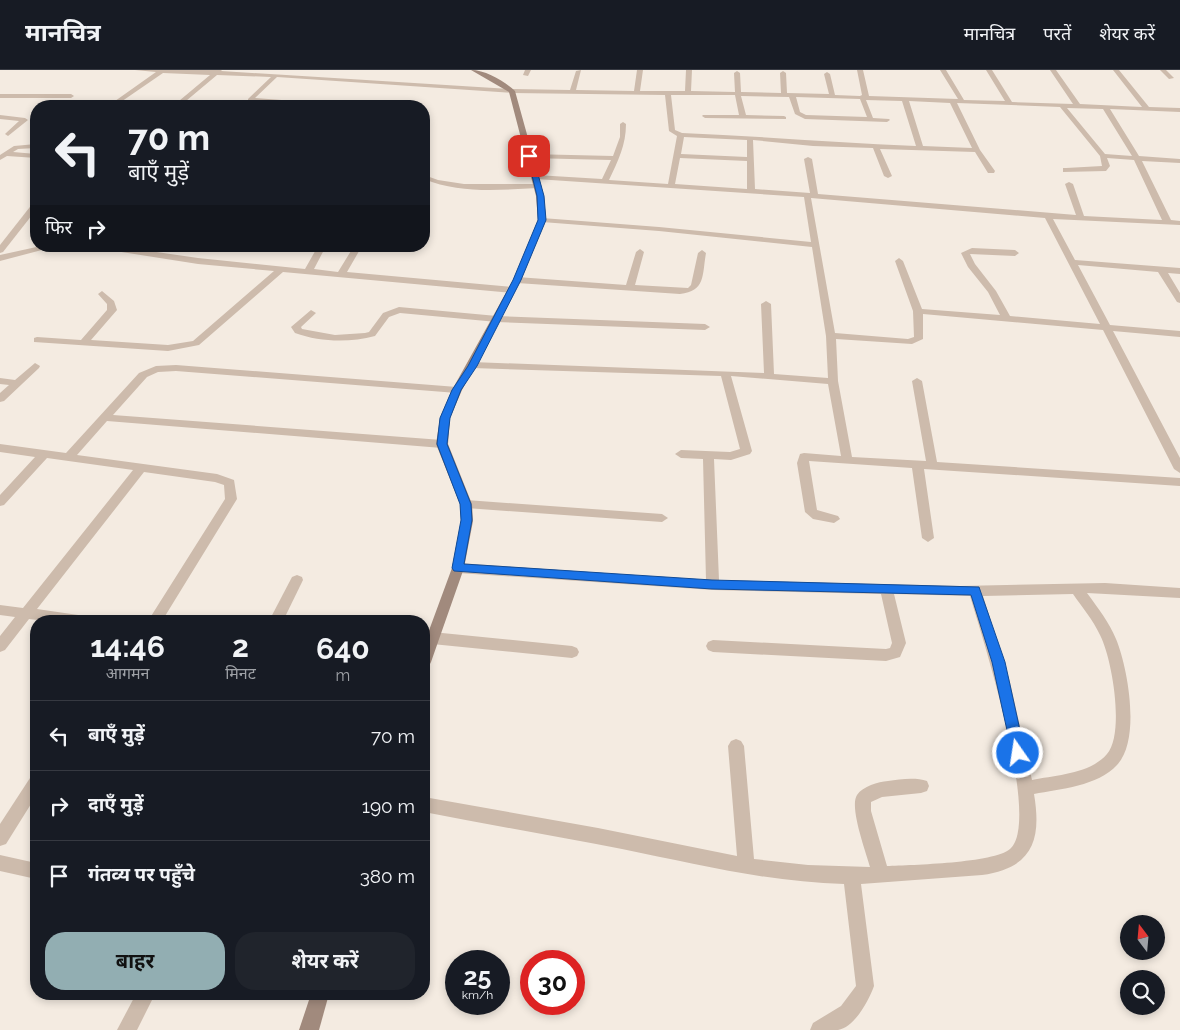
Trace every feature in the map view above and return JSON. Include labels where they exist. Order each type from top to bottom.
[{"type":"street","points":[[138,70],[217,71],[512,92],[668,92],[832,96],[1180,110]]},
{"type":"street","points":[[430,644],[458,568],[467,520],[466,504],[442,444],[445,418],[457,390],[472,366],[517,280],[542,220],[537,182],[512,92],[501,83],[474,70]]},
{"type":"street","points":[[637,92],[640,70]]},
{"type":"street","points":[[688,93],[689,70]]},
{"type":"street","points":[[860,70],[864,97],[871,120]]},
{"type":"street","points":[[943,70],[962,101]]},
{"type":"street","points":[[989,70],[1009,102]]},
{"type":"street","points":[[1053,70],[1078,106]]},
{"type":"street","points":[[1116,70],[1147,109]]},
{"type":"street","points":[[1163,70],[1171,78]]},
{"type":"street","points":[[120,100],[162,71]]},
{"type":"street","points":[[183,100],[217,71]]},
{"type":"street","points":[[572,92],[579,71]]},
{"type":"street","points":[[737,74],[738,94],[743,117]]},
{"type":"street","points":[[783,74],[784,95]]},
{"type":"street","points":[[827,74],[832,96]]},
{"type":"street","points":[[250,100],[276,75]]},
{"type":"street","points":[[352,81],[359,76]]},
{"type":"street","points":[[668,92],[672,131],[681,135],[750,137],[813,144],[976,150]]},
{"type":"street","points":[[792,95],[797,113],[805,117],[887,120]]},
{"type":"street","points":[[0,96],[72,96]]},
{"type":"street","points":[[905,99],[920,147]]},
{"type":"street","points":[[952,100],[976,150],[991,171]]},
{"type":"street","points":[[1062,105],[1103,156],[1106,166],[1100,170],[1066,170]]},
{"type":"street","points":[[1105,107],[1137,158],[1168,223]]},
{"type":"street","points":[[705,116],[784,118]]},
{"type":"street","points":[[0,117],[25,120],[8,134]]},
{"type":"street","points":[[604,182],[616,158],[623,137],[624,124]]},
{"type":"street","points":[[671,186],[681,135]]},
{"type":"street","points":[[750,137],[751,191]]},
{"type":"street","points":[[3,156],[19,146],[30,146]]},
{"type":"street","points":[[875,146],[888,176]]},
{"type":"street","points":[[3,156],[30,156]]},
{"type":"street","points":[[529,156],[616,158]]},
{"type":"street","points":[[676,156],[750,159]]},
{"type":"street","points":[[1103,156],[1180,161]]},
{"type":"street","points":[[808,159],[816,245],[831,336],[833,381],[847,458]]},
{"type":"street","points":[[430,180],[461,185],[604,182],[810,195],[1048,216],[1180,223]]},
{"type":"street","points":[[1069,184],[1081,218]]},
{"type":"street","points":[[0,250],[30,212]]},
{"type":"street","points":[[1048,216],[1180,469]]},
{"type":"street","points":[[542,220],[659,229],[816,245]]},
{"type":"street","points":[[0,258],[30,251]]},
{"type":"street","points":[[1007,319],[992,291],[971,265],[965,253],[972,251],[1015,253]]},
{"type":"street","points":[[135,252],[234,266],[310,270],[512,290]]},
{"type":"street","points":[[161,256],[165,252]]},
{"type":"street","points":[[310,270],[319,252]]},
{"type":"street","points":[[342,273],[354,252]]},
{"type":"street","points":[[630,288],[640,252]]},
{"type":"street","points":[[517,280],[690,290],[695,286],[702,253]]},
{"type":"street","points":[[831,336],[909,342],[918,339],[918,312],[900,261]]},
{"type":"street","points":[[1071,262],[1180,271]]},
{"type":"street","points":[[37,340],[162,348],[176,348],[196,343],[281,269]]},
{"type":"street","points":[[1161,269],[1180,300]]},
{"type":"street","points":[[84,342],[112,310],[111,303],[102,294]]},
{"type":"street","points":[[766,304],[768,376]]},
{"type":"street","points":[[311,313],[298,324],[298,330],[310,334],[352,338],[372,334],[386,315],[399,310],[497,319],[705,327]]},
{"type":"street","points":[[918,312],[1180,334]]},
{"type":"street","points":[[150,371],[156,356],[162,348]]},
{"type":"street","points":[[0,399],[35,366]]},
{"type":"street","points":[[472,366],[725,373],[833,381]]},
{"type":"street","points":[[70,456],[143,375],[150,371],[176,368],[457,390]]},
{"type":"street","points":[[681,454],[731,456],[746,451],[725,373]]},
{"type":"street","points":[[0,381],[17,383]]},
{"type":"street","points":[[917,381],[932,464]]},
{"type":"street","points":[[105,418],[442,444]]},
{"type":"street","points":[[0,448],[70,456],[140,468],[217,478],[230,483],[231,499],[158,615]]},
{"type":"street","points":[[0,502],[45,453]]},
{"type":"street","points":[[708,455],[712,585]]},
{"type":"street","points":[[834,518],[817,516],[811,512],[802,463],[804,457],[847,458],[1180,482]]},
{"type":"street","points":[[917,464],[928,538]]},
{"type":"street","points":[[0,646],[140,468]]},
{"type":"street","points":[[466,504],[662,518]]},
{"type":"street","points":[[458,568],[712,585],[975,591],[1105,588],[1180,593]]},
{"type":"street","points":[[279,615],[297,580]]},
{"type":"street","points":[[713,646],[886,656],[895,654],[899,643],[886,589]]},
{"type":"street","points":[[1025,789],[1095,772],[1113,759],[1121,743],[1121,703],[1118,675],[1110,644],[1101,625],[1077,589]]},
{"type":"street","points":[[430,807],[533,824],[705,860],[789,872],[881,874],[996,864],[1011,859],[1024,846],[1030,820],[998,662],[975,591]]},
{"type":"street","points":[[0,610],[34,615]]},
{"type":"street","points":[[432,638],[572,652]]},
{"type":"street","points":[[736,746],[746,866]]},
{"type":"street","points":[[881,874],[863,811],[863,799],[869,793],[878,790],[921,786]]},
{"type":"street","points":[[0,838],[30,792]]},
{"type":"street","points":[[0,864],[30,870]]},
{"type":"street","points":[[820,1030],[853,1008],[861,998],[865,986],[851,874]]},
{"type":"street","points":[[127,1030],[143,1000]]},
{"type":"street","points":[[309,1030],[318,1000]]},
{"type":"route","points":[[529,156],[540,196],[542,220],[517,280],[472,366],[457,390],[445,418],[442,444],[466,504],[467,520],[458,568],[712,585],[975,591],[998,662],[1018,753]]}]
